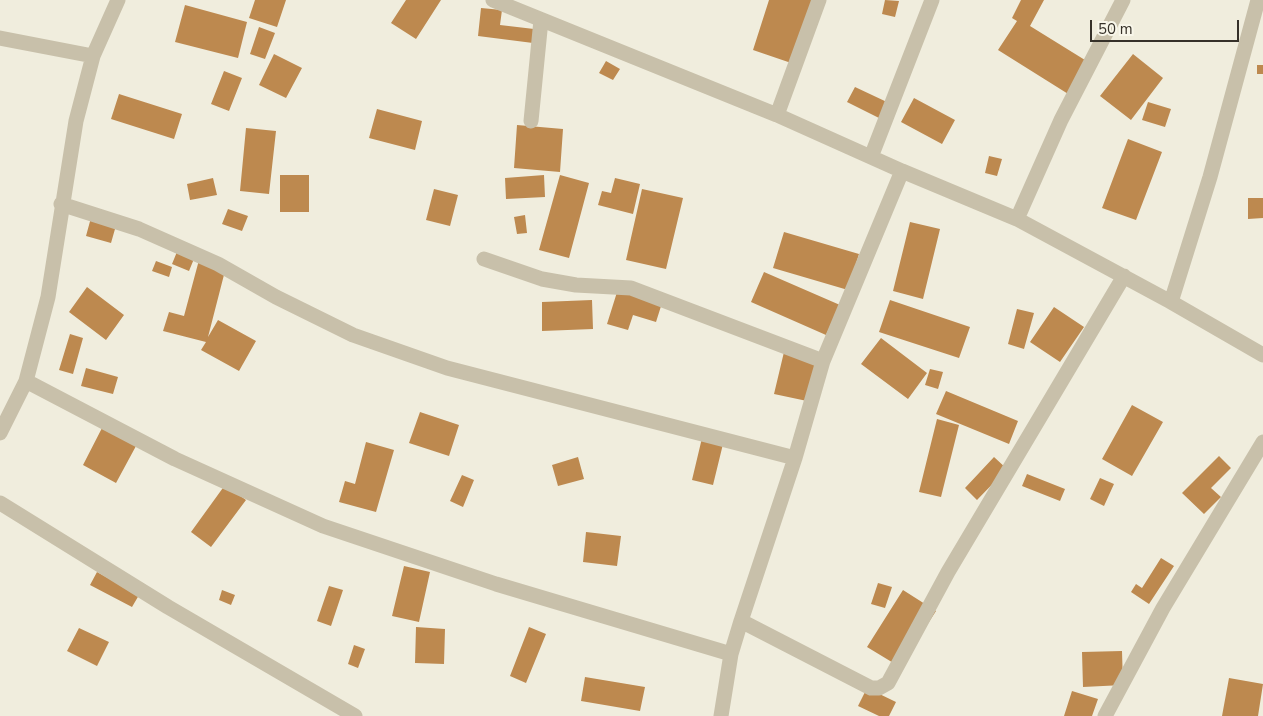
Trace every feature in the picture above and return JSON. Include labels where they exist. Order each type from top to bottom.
[{"type":"street","points":[[0,433],[26,381],[48,297],[61,204],[76,120],[92,56],[118,0]]},
{"type":"street","points":[[493,0],[777,115],[902,172],[1017,219],[1124,276],[1263,355]]},
{"type":"street","points":[[777,115],[819,0]]},
{"type":"street","points":[[871,157],[932,0]]},
{"type":"street","points":[[1017,219],[1061,120],[1123,0]]},
{"type":"street","points":[[1171,302],[1210,177],[1258,0]]},
{"type":"street","points":[[531,121],[541,20]]},
{"type":"street","points":[[0,38],[92,56]]},
{"type":"street","points":[[721,716],[740,620],[795,458],[823,361],[902,172]]},
{"type":"street","points":[[61,204],[139,229],[218,264],[276,297],[353,335],[447,368],[795,458]]},
{"type":"street","points":[[484,259],[542,279],[576,285],[630,288],[823,361]]},
{"type":"street","points":[[740,620],[870,688],[879,688],[888,683],[948,572],[1124,276]]},
{"type":"street","points":[[26,381],[175,459],[323,526],[496,584],[732,654]]},
{"type":"street","points":[[1105,716],[1163,608],[1263,442]]},
{"type":"street","points":[[0,503],[168,607],[355,716]]},
{"type":"building","points":[[255,0],[286,0],[277,27],[249,18]]},
{"type":"building","points":[[406,0],[441,0],[416,39],[391,23]]},
{"type":"building","points":[[769,0],[818,0],[797,65],[753,50]]},
{"type":"building","points":[[885,0],[899,1],[895,17],[882,14]]},
{"type":"building","points":[[1021,0],[1044,0],[1030,26],[1093,65],[1073,97],[998,50],[1017,21],[1012,18]]},
{"type":"building","points":[[185,5],[247,22],[238,58],[175,42]]},
{"type":"building","points":[[481,8],[502,10],[500,25],[534,29],[533,43],[478,36]]},
{"type":"building","points":[[259,27],[275,33],[265,59],[250,54]]},
{"type":"building","points":[[274,54],[302,68],[286,98],[259,85]]},
{"type":"building","points":[[1133,54],[1163,78],[1131,120],[1100,96]]},
{"type":"building","points":[[606,61],[620,69],[613,80],[599,73]]},
{"type":"building","points":[[1257,65],[1263,65],[1263,74],[1257,74]]},
{"type":"building","points":[[224,71],[242,78],[229,111],[211,104]]},
{"type":"building","points":[[855,87],[889,103],[881,119],[847,102]]},
{"type":"building","points":[[119,94],[182,114],[174,139],[111,119]]},
{"type":"building","points":[[914,98],[955,120],[942,144],[901,122]]},
{"type":"building","points":[[1148,102],[1171,109],[1165,127],[1142,120]]},
{"type":"building","points":[[377,109],[422,121],[415,150],[369,138]]},
{"type":"building","points":[[517,125],[563,129],[560,172],[514,168]]},
{"type":"building","points":[[246,128],[276,131],[269,194],[240,191]]},
{"type":"building","points":[[1128,139],[1162,152],[1136,220],[1102,208]]},
{"type":"building","points":[[989,156],[1002,159],[997,176],[985,173]]},
{"type":"building","points":[[280,175],[309,175],[309,212],[280,212]]},
{"type":"building","points":[[544,175],[545,197],[506,199],[505,178]]},
{"type":"building","points":[[560,175],[589,183],[569,258],[539,250]]},
{"type":"building","points":[[213,178],[217,195],[190,200],[187,184]]},
{"type":"building","points":[[615,178],[640,184],[633,214],[598,205],[602,191],[611,193]]},
{"type":"building","points":[[434,189],[458,195],[450,226],[426,220]]},
{"type":"building","points":[[642,189],[683,198],[666,269],[626,260]]},
{"type":"building","points":[[1248,198],[1263,198],[1263,218],[1248,219]]},
{"type":"building","points":[[228,209],[248,216],[242,231],[222,224]]},
{"type":"building","points":[[92,214],[117,222],[111,243],[86,236]]},
{"type":"building","points":[[525,215],[527,233],[517,234],[514,217]]},
{"type":"building","points":[[910,222],[940,229],[923,299],[893,291]]},
{"type":"building","points":[[784,232],[859,254],[848,290],[773,268]]},
{"type":"building","points":[[181,242],[198,249],[189,271],[172,264]]},
{"type":"building","points":[[199,260],[226,267],[208,337],[218,320],[256,341],[239,371],[201,350],[206,342],[163,331],[169,312],[184,316]]},
{"type":"building","points":[[156,261],[172,267],[169,277],[152,271]]},
{"type":"building","points":[[764,272],[840,305],[826,335],[751,302]]},
{"type":"building","points":[[87,287],[124,315],[106,340],[69,312]]},
{"type":"building","points":[[618,289],[662,303],[656,322],[633,315],[628,330],[607,324]]},
{"type":"building","points":[[592,300],[593,329],[542,331],[542,302]]},
{"type":"building","points":[[890,300],[970,327],[959,358],[879,332]]},
{"type":"building","points":[[1054,307],[1084,327],[1060,362],[1030,342]]},
{"type":"building","points":[[1017,309],[1034,313],[1024,349],[1008,344]]},
{"type":"building","points":[[70,334],[83,338],[73,374],[59,370]]},
{"type":"building","points":[[881,338],[927,373],[908,399],[861,364]]},
{"type":"building","points":[[784,352],[816,359],[807,401],[774,394]]},
{"type":"building","points":[[86,368],[118,377],[113,394],[81,386]]},
{"type":"building","points":[[930,369],[943,372],[938,389],[925,385]]},
{"type":"building","points":[[946,391],[1018,421],[1009,444],[936,414]]},
{"type":"building","points":[[1132,405],[1163,422],[1132,476],[1102,459]]},
{"type":"building","points":[[420,412],[459,425],[449,456],[409,443]]},
{"type":"building","points":[[937,419],[959,425],[941,497],[919,492]]},
{"type":"building","points":[[102,428],[136,446],[116,483],[83,465]]},
{"type":"building","points":[[702,438],[723,444],[713,485],[692,480]]},
{"type":"building","points":[[366,442],[394,450],[376,512],[339,502],[345,481],[355,484]]},
{"type":"building","points":[[1219,456],[1231,468],[1211,488],[1221,497],[1204,514],[1182,493]]},
{"type":"building","points":[[578,457],[584,479],[558,486],[552,465]]},
{"type":"building","points":[[994,457],[1007,469],[977,500],[965,488]]},
{"type":"building","points":[[1027,474],[1065,489],[1060,501],[1022,486]]},
{"type":"building","points":[[462,475],[474,480],[463,507],[450,501]]},
{"type":"building","points":[[1100,478],[1114,484],[1104,506],[1090,499]]},
{"type":"building","points":[[225,485],[246,500],[211,547],[191,532]]},
{"type":"building","points":[[586,532],[621,536],[617,566],[583,562]]},
{"type":"building","points":[[1161,558],[1174,566],[1149,604],[1131,592],[1136,584],[1142,588]]},
{"type":"building","points":[[404,566],[430,572],[419,622],[392,616]]},
{"type":"building","points":[[97,572],[139,595],[132,607],[90,585]]},
{"type":"building","points":[[878,583],[892,587],[885,608],[871,604]]},
{"type":"building","points":[[329,586],[343,590],[331,626],[317,621]]},
{"type":"building","points":[[222,590],[235,595],[231,605],[219,600]]},
{"type":"building","points":[[903,590],[936,611],[900,667],[867,647]]},
{"type":"building","points":[[416,627],[445,629],[444,664],[415,663]]},
{"type":"building","points":[[529,627],[546,634],[526,683],[510,676]]},
{"type":"building","points":[[79,628],[109,642],[97,666],[67,651]]},
{"type":"building","points":[[354,645],[365,649],[358,668],[348,664]]},
{"type":"building","points":[[1122,651],[1123,685],[1083,687],[1082,652]]},
{"type":"building","points":[[585,677],[645,687],[640,711],[581,701]]},
{"type":"building","points":[[1229,678],[1263,684],[1258,716],[1222,716]]},
{"type":"building","points":[[867,688],[896,702],[889,716],[879,716],[858,706]]},
{"type":"building","points":[[1072,691],[1098,699],[1092,716],[1064,716]]}]
